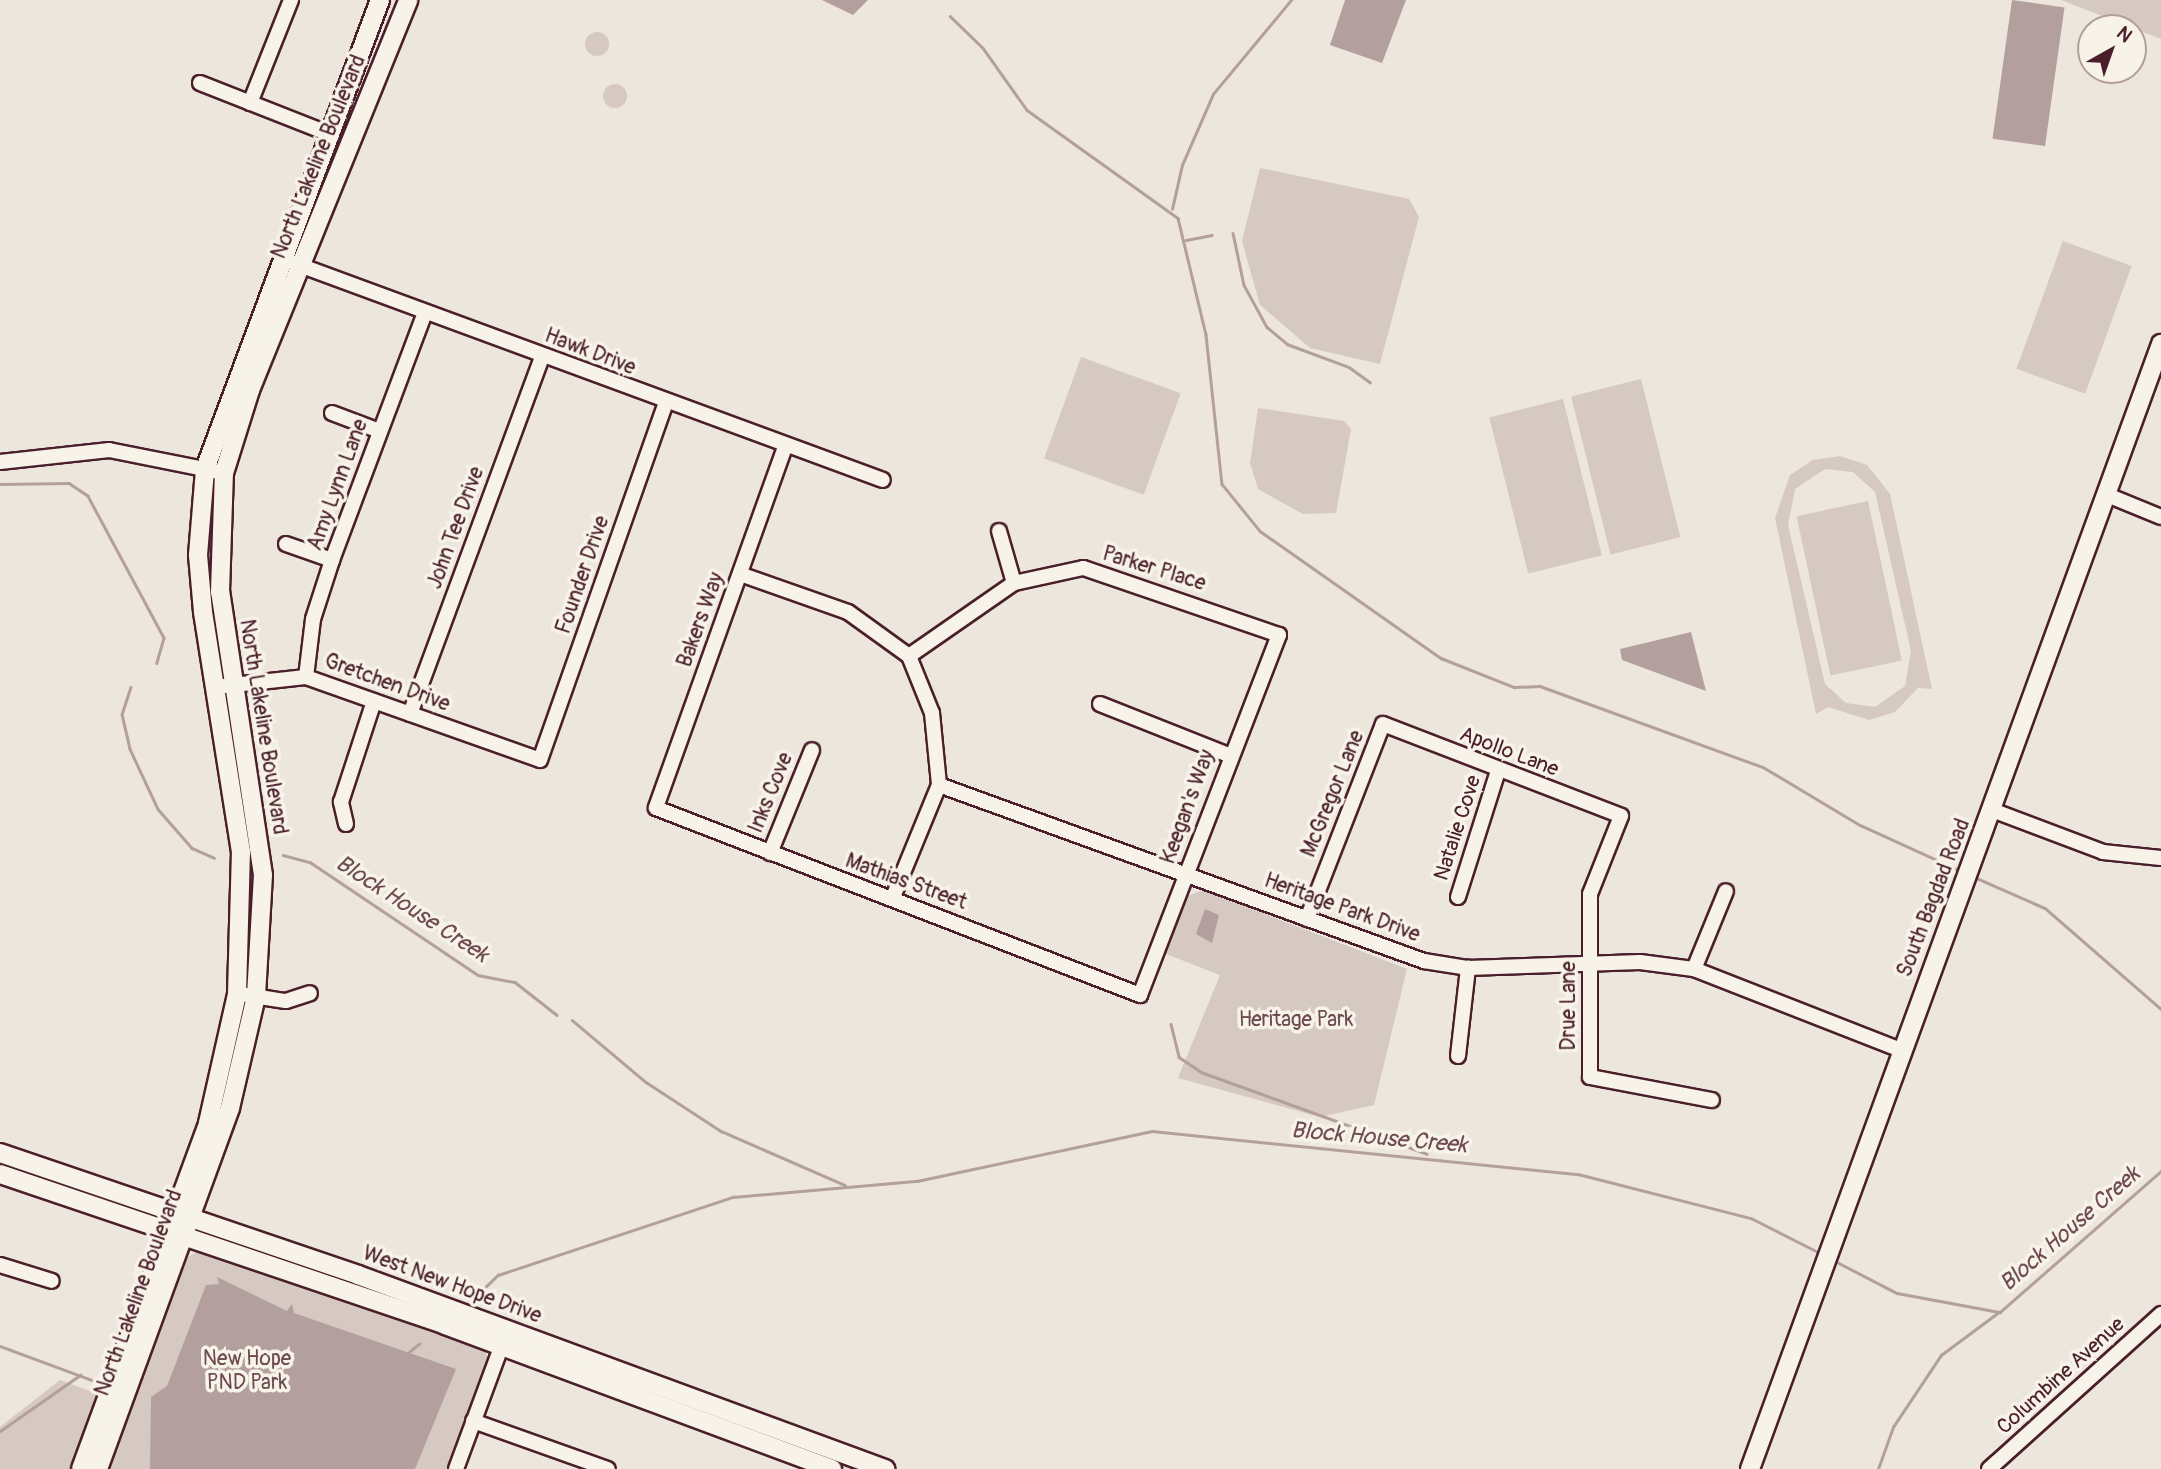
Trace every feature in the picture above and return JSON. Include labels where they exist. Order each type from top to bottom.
[{"type":"main road","name":"North Lakeline Boulevard","points":[[81,1469],[182,1217],[230,1108],[256,996],[263,875],[220,592],[224,473],[332,135],[380,0]]},
{"type":"main road","name":"North Lakeline Boulevard","points":[[182,1217],[208,1123],[237,994],[241,852],[198,555],[205,469],[291,262],[408,0]]},
{"type":"main road","name":"South Bagdad Road","points":[[1750,1469],[1833,1230],[1992,810],[2161,344]]},
{"type":"main road","name":"West New Hope Drive","points":[[0,1153],[508,1329],[837,1463]]},
{"type":"main road","name":"West New Hope Drive","points":[[0,1174],[837,1463],[885,1469]]},
{"type":"main road","name":"North Lakeline Boulevard","points":[[98,1469],[175,1236]]},
{"type":"main road","points":[[337,1290],[352,1284],[405,1302],[422,1298]]},
{"type":"street","points":[[250,103],[291,0]]},
{"type":"street","points":[[200,83],[332,135]]},
{"type":"street","name":"Hawk Drive","points":[[291,262],[785,447],[883,480]]},
{"type":"street","name":"Amy Lynn Lane","points":[[306,677],[313,620],[332,560],[425,313]]},
{"type":"street","name":"John Tee Drive","points":[[410,714],[542,357]]},
{"type":"street","name":"Founder Drive","points":[[540,760],[666,403]]},
{"type":"street","points":[[331,413],[380,431]]},
{"type":"street","name":"Bakers Way","points":[[656,808],[785,447]]},
{"type":"street","points":[[0,462],[93,449],[224,473]]},
{"type":"street","points":[[2107,495],[2161,517]]},
{"type":"street","points":[[999,531],[1014,583]]},
{"type":"street","points":[[286,544],[332,560]]},
{"type":"street","name":"Parker Place","points":[[909,656],[1014,583],[1083,568],[1279,635]]},
{"type":"street","points":[[740,574],[848,612],[909,656],[932,713],[939,785],[893,897]]},
{"type":"street","name":"Keegan's Way","points":[[1140,995],[1229,755],[1279,635]]},
{"type":"street","name":"Gretchen Drive","points":[[215,687],[306,677],[540,760]]},
{"type":"street","points":[[346,824],[341,802],[373,701]]},
{"type":"street","points":[[1100,704],[1229,755]]},
{"type":"street","name":"Apollo Lane","points":[[1383,724],[1498,771],[1621,816]]},
{"type":"street","name":"McGregor Lane","points":[[1307,919],[1383,724]]},
{"type":"street","name":"Inks Cove","points":[[770,853],[812,750]]},
{"type":"street","name":"Natalie Cove","points":[[1458,897],[1498,771]]},
{"type":"street","name":"Heritage Park Drive","points":[[939,785],[1186,873],[1386,949],[1468,968],[1590,962],[1694,970],[1901,1050]]},
{"type":"street","name":"Mathias Street","points":[[656,808],[893,897],[1140,995]]},
{"type":"street","points":[[1992,810],[2116,855],[2161,858]]},
{"type":"street","name":"Drue Lane","points":[[1621,816],[1590,894],[1590,1077],[1712,1100]]},
{"type":"street","points":[[1694,970],[1726,891]]},
{"type":"street","points":[[1458,1056],[1468,968]]},
{"type":"street","points":[[237,994],[286,1002],[310,993]]},
{"type":"street","points":[[0,1265],[52,1281]]},
{"type":"street","name":"Columbine Avenue","points":[[1989,1469],[2161,1314]]},
{"type":"street","points":[[456,1469],[508,1329]]},
{"type":"street","points":[[473,1421],[608,1469]]},
{"type":"green space","points":[[2061,0],[2161,0],[2161,39],[2147,34],[2147,14],[2097,14]]},
{"type":"green space","points":[[597,32],[608,39],[609,44],[602,55],[597,56],[586,49],[585,44],[592,33]]},
{"type":"green space","points":[[615,84],[624,87],[627,96],[624,105],[615,108],[606,105],[603,96],[606,87]]},
{"type":"green space","points":[[1260,168],[1409,199],[1419,217],[1380,364],[1310,348],[1260,305],[1242,241]]},
{"type":"green space","points":[[2063,241],[2132,266],[2085,394],[2016,369]]},
{"type":"green space","points":[[1081,357],[1181,393],[1144,495],[1044,458]]},
{"type":"green space","points":[[1641,379],[1680,537],[1611,555],[1571,396]]},
{"type":"green space","points":[[1563,399],[1602,555],[1528,574],[1489,417]]},
{"type":"green space","points":[[1258,408],[1344,421],[1351,429],[1336,513],[1303,514],[1258,489],[1250,463]]},
{"type":"green space","points":[[1840,456],[1867,465],[1890,494],[1932,689],[1918,688],[1895,712],[1869,720],[1828,707],[1816,714],[1775,518],[1790,475],[1813,460]],"holes":[[[1825,469],[1853,472],[1875,492],[1911,651],[1905,686],[1875,707],[1846,703],[1825,684],[1788,525],[1795,489]]]},
{"type":"green space","points":[[1868,501],[1902,660],[1830,676],[1797,516]]},
{"type":"green space","name":"Heritage Park","points":[[1203,890],[1407,969],[1374,1105],[1320,1117],[1178,1078],[1220,975],[1166,954],[1188,896]]},
{"type":"green space","name":"New Hope PND Park","points":[[198,1251],[485,1349],[488,1361],[449,1469],[103,1469],[188,1257]]},
{"type":"green space","points":[[60,1380],[101,1395],[73,1469],[0,1469],[0,1427]]},
{"type":"shaded area","points":[[822,0],[868,0],[853,15]]},
{"type":"shaded area","points":[[1345,0],[1406,0],[1382,63],[1330,45]]},
{"type":"shaded area","points":[[2012,0],[2064,7],[2045,146],[1993,139]]},
{"type":"shaded area","points":[[1691,632],[1706,691],[1622,660],[1620,649]]},
{"type":"shaded area","points":[[1205,909],[1219,915],[1212,943],[1196,934]]},
{"type":"shaded area","name":"New Hope PND Park","points":[[217,1277],[287,1311],[292,1304],[294,1313],[456,1369],[415,1469],[150,1469],[151,1397],[167,1386],[206,1285],[219,1284]]},
{"type":"waterway","points":[[1172,209],[1182,165],[1213,94],[1291,0]]},
{"type":"waterway","points":[[950,16],[983,48],[1027,110],[1178,218],[1206,335],[1222,484],[1260,531],[1441,658],[1514,687],[1540,686],[1763,767],[1860,825],[1961,871]]},
{"type":"waterway","points":[[1233,233],[1244,285],[1267,327],[1287,344],[1349,367],[1370,382]]},
{"type":"waterway","points":[[1186,240],[1212,235]]},
{"type":"waterway","name":"Block House Creek","points":[[0,484],[69,483],[88,496],[164,638],[157,663]]},
{"type":"waterway","name":"Block House Creek","points":[[131,687],[122,714],[130,749],[158,809],[192,848],[214,858]]},
{"type":"waterway","name":"Block House Creek","points":[[283,855],[310,862],[478,975],[515,982],[557,1015]]},
{"type":"waterway","points":[[1974,877],[2045,908],[2161,1009]]},
{"type":"waterway","name":"Block House Creek","points":[[572,1020],[646,1082],[721,1131],[845,1185]]},
{"type":"waterway","points":[[1171,1024],[1179,1057],[1201,1072],[1427,1154]]},
{"type":"waterway","name":"Block House Creek","points":[[475,1297],[498,1275],[733,1197],[917,1181],[1152,1131],[1578,1174],[1751,1218],[1820,1253]]},
{"type":"waterway","name":"Block House Creek","points":[[1835,1261],[1897,1293],[2000,1312],[2161,1171]]},
{"type":"waterway","points":[[1878,1469],[1893,1427],[1941,1355],[1999,1312]]},
{"type":"waterway","points":[[409,1352],[419,1344]]},
{"type":"waterway","points":[[0,1346],[92,1380]]},
{"type":"waterway","points":[[0,1431],[80,1375]]}]
